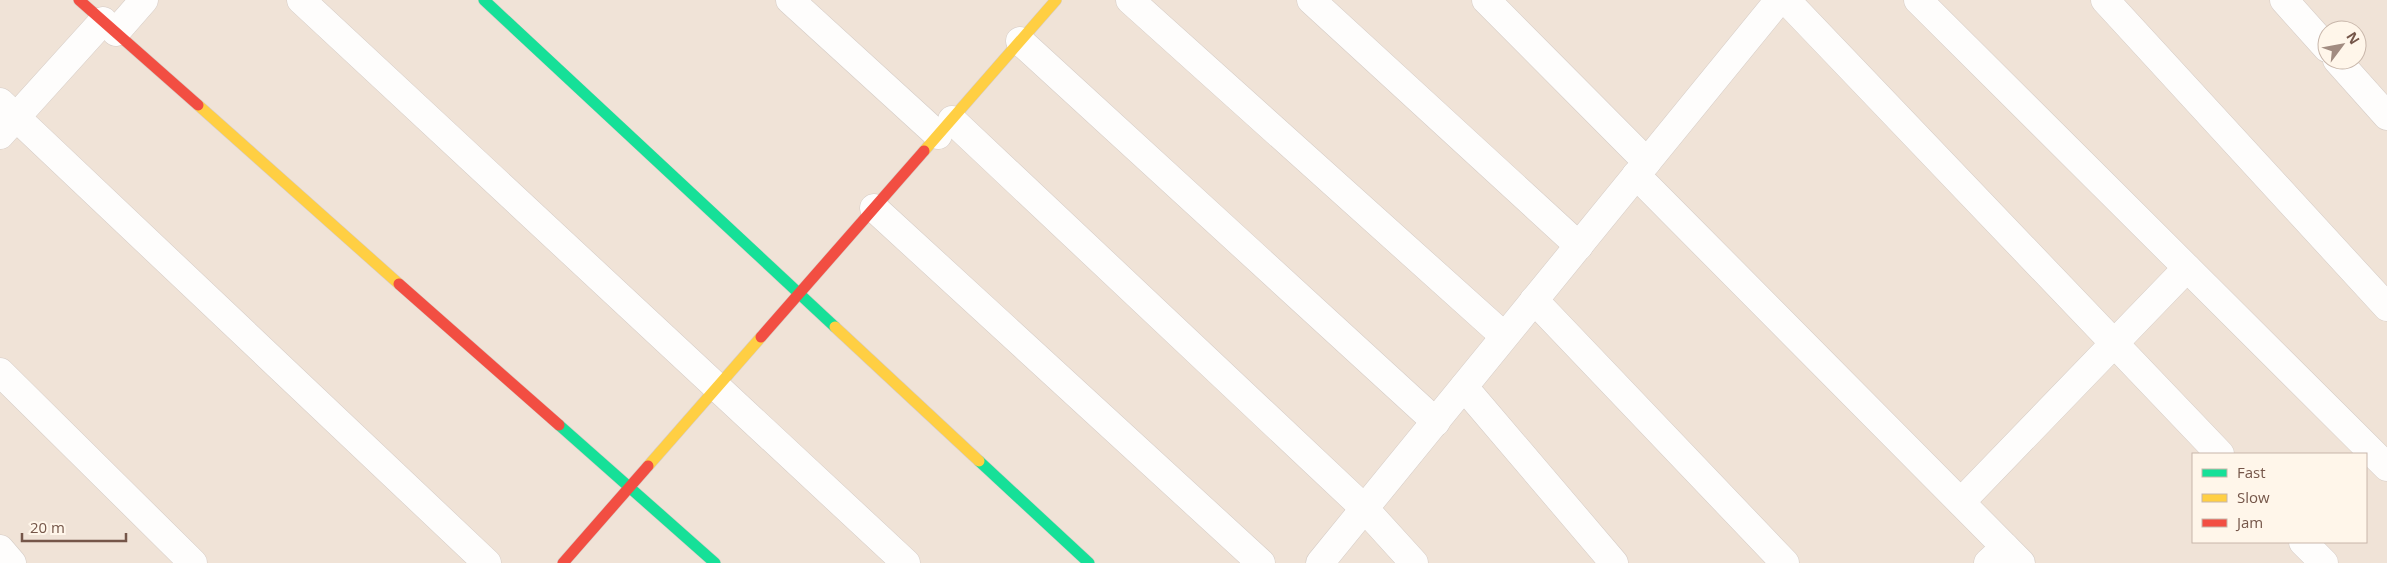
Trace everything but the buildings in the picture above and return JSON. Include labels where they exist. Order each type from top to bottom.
[{"type":"street","points":[[79,0],[715,563]]},
{"type":"street","points":[[144,0],[109,27],[5,118],[487,563]]},
{"type":"street","points":[[301,0],[906,563]]},
{"type":"street","points":[[484,0],[1089,563]]},
{"type":"street","points":[[790,0],[945,128],[1365,509],[1414,563]]},
{"type":"street","points":[[564,563],[1056,0]]},
{"type":"street","points":[[1130,0],[1504,336]]},
{"type":"street","points":[[1311,0],[1579,246]]},
{"type":"street","points":[[1486,0],[1642,168],[1960,502],[2005,558]]},
{"type":"street","points":[[1918,0],[2387,467]]},
{"type":"street","points":[[2105,0],[2387,307]]},
{"type":"street","points":[[2284,0],[2317,37]]},
{"type":"street","points":[[1320,563],[1777,1],[2114,343],[2219,453]]},
{"type":"street","points":[[1020,41],[1436,422]]},
{"type":"street","points":[[2346,70],[2387,116]]},
{"type":"street","points":[[874,208],[1261,563]]},
{"type":"street","points":[[1960,502],[2187,268]]},
{"type":"street","points":[[1534,300],[1785,563]]},
{"type":"street","points":[[0,372],[193,563]]},
{"type":"street","points":[[1464,387],[1614,563]]},
{"type":"street","points":[[2304,543],[2324,563]]},
{"type":"street","points":[[0,549],[12,563]]},
{"type":"shaded area","points":[[0,0],[2387,0],[2387,563],[0,563]]},
{"type":"traffic: fast","points":[[484,0],[835,327]]},
{"type":"traffic: fast","points":[[559,425],[715,563]]},
{"type":"traffic: fast","points":[[979,461],[1089,563]]},
{"type":"traffic: slow","points":[[924,151],[1056,0]]},
{"type":"traffic: slow","points":[[198,105],[399,284]]},
{"type":"traffic: slow","points":[[835,327],[979,461]]},
{"type":"traffic: slow","points":[[648,466],[761,337]]},
{"type":"traffic: jam","points":[[79,0],[198,105]]},
{"type":"traffic: jam","points":[[761,337],[924,151]]},
{"type":"traffic: jam","points":[[399,284],[559,425]]},
{"type":"traffic: jam","points":[[563,563],[648,466]]}]
